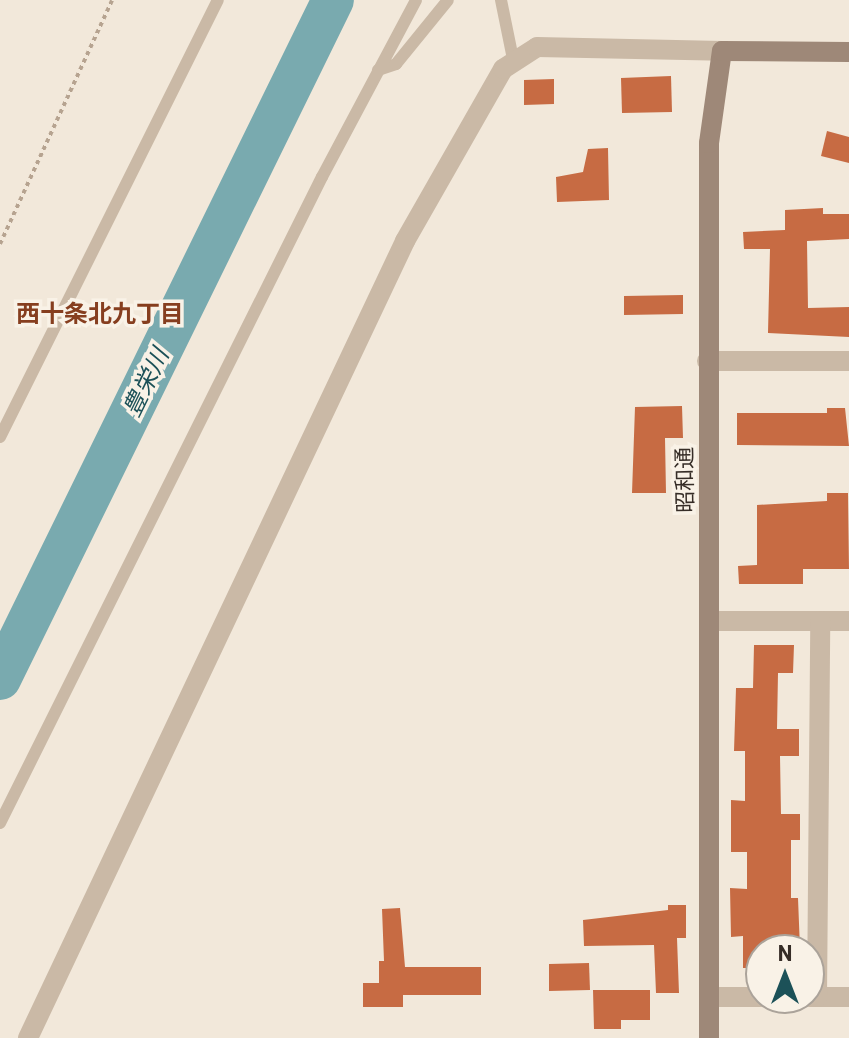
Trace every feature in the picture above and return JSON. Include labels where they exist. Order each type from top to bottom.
[{"type":"street","points":[[28,1038],[405,241],[513,59],[537,47],[849,52]]},
{"type":"street","name":"昭和通","points":[[709,1038],[709,143],[722,51]]},
{"type":"street","points":[[707,361],[849,361]]},
{"type":"street","points":[[710,621],[849,621]]},
{"type":"street","points":[[814,934],[820,621]]},
{"type":"street","points":[[709,997],[745,997]]},
{"type":"street","points":[[825,997],[849,997]]},
{"type":"lane","points":[[0,437],[218,0]]},
{"type":"lane","points":[[0,823],[416,0]]},
{"type":"lane","points":[[378,70],[396,64],[448,0]]},
{"type":"lane","points":[[501,0],[513,59]]},
{"type":"path","points":[[0,244],[112,0]]},
{"type":"building","points":[[671,76],[672,112],[622,113],[621,78]]},
{"type":"building","points":[[554,79],[554,104],[524,105],[524,80]]},
{"type":"building","points":[[827,131],[849,137],[849,163],[821,156]]},
{"type":"building","points":[[608,148],[609,200],[557,202],[556,177],[583,172],[588,149]]},
{"type":"building","points":[[823,208],[823,214],[849,214],[849,239],[807,241],[808,308],[849,307],[849,337],[768,333],[770,249],[744,249],[743,232],[785,230],[785,210]]},
{"type":"building","points":[[683,295],[683,314],[624,315],[624,296]]},
{"type":"building","points":[[682,406],[683,438],[665,438],[666,493],[632,493],[635,407]]},
{"type":"building","points":[[827,408],[845,408],[849,446],[737,445],[737,413],[827,413]]},
{"type":"building","points":[[827,493],[848,493],[849,569],[803,569],[803,584],[739,584],[738,566],[757,565],[757,505],[827,501]]},
{"type":"building","points":[[754,645],[794,645],[793,673],[778,673],[777,729],[799,729],[799,756],[780,756],[781,814],[800,814],[800,840],[791,840],[791,898],[798,898],[799,934],[745,934],[743,968],[743,936],[731,937],[730,888],[747,889],[747,852],[731,852],[731,800],[745,801],[745,751],[734,751],[736,688],[753,688]]},
{"type":"building","points":[[668,905],[686,905],[686,938],[677,938],[679,993],[656,993],[654,945],[584,946],[583,920],[668,910]]},
{"type":"building","points":[[400,908],[405,967],[481,967],[481,995],[403,995],[403,1007],[363,1007],[363,983],[379,983],[379,961],[384,961],[382,909]]},
{"type":"building","points":[[589,963],[590,990],[549,991],[549,964]]},
{"type":"building","points":[[593,990],[650,990],[650,1020],[621,1020],[621,1029],[594,1029]]},
{"type":"waterway","name":"豊栄川","points":[[0,679],[333,0]]},
{"type":"district","name":"西十条北九丁目","points":[[100,313]]}]
